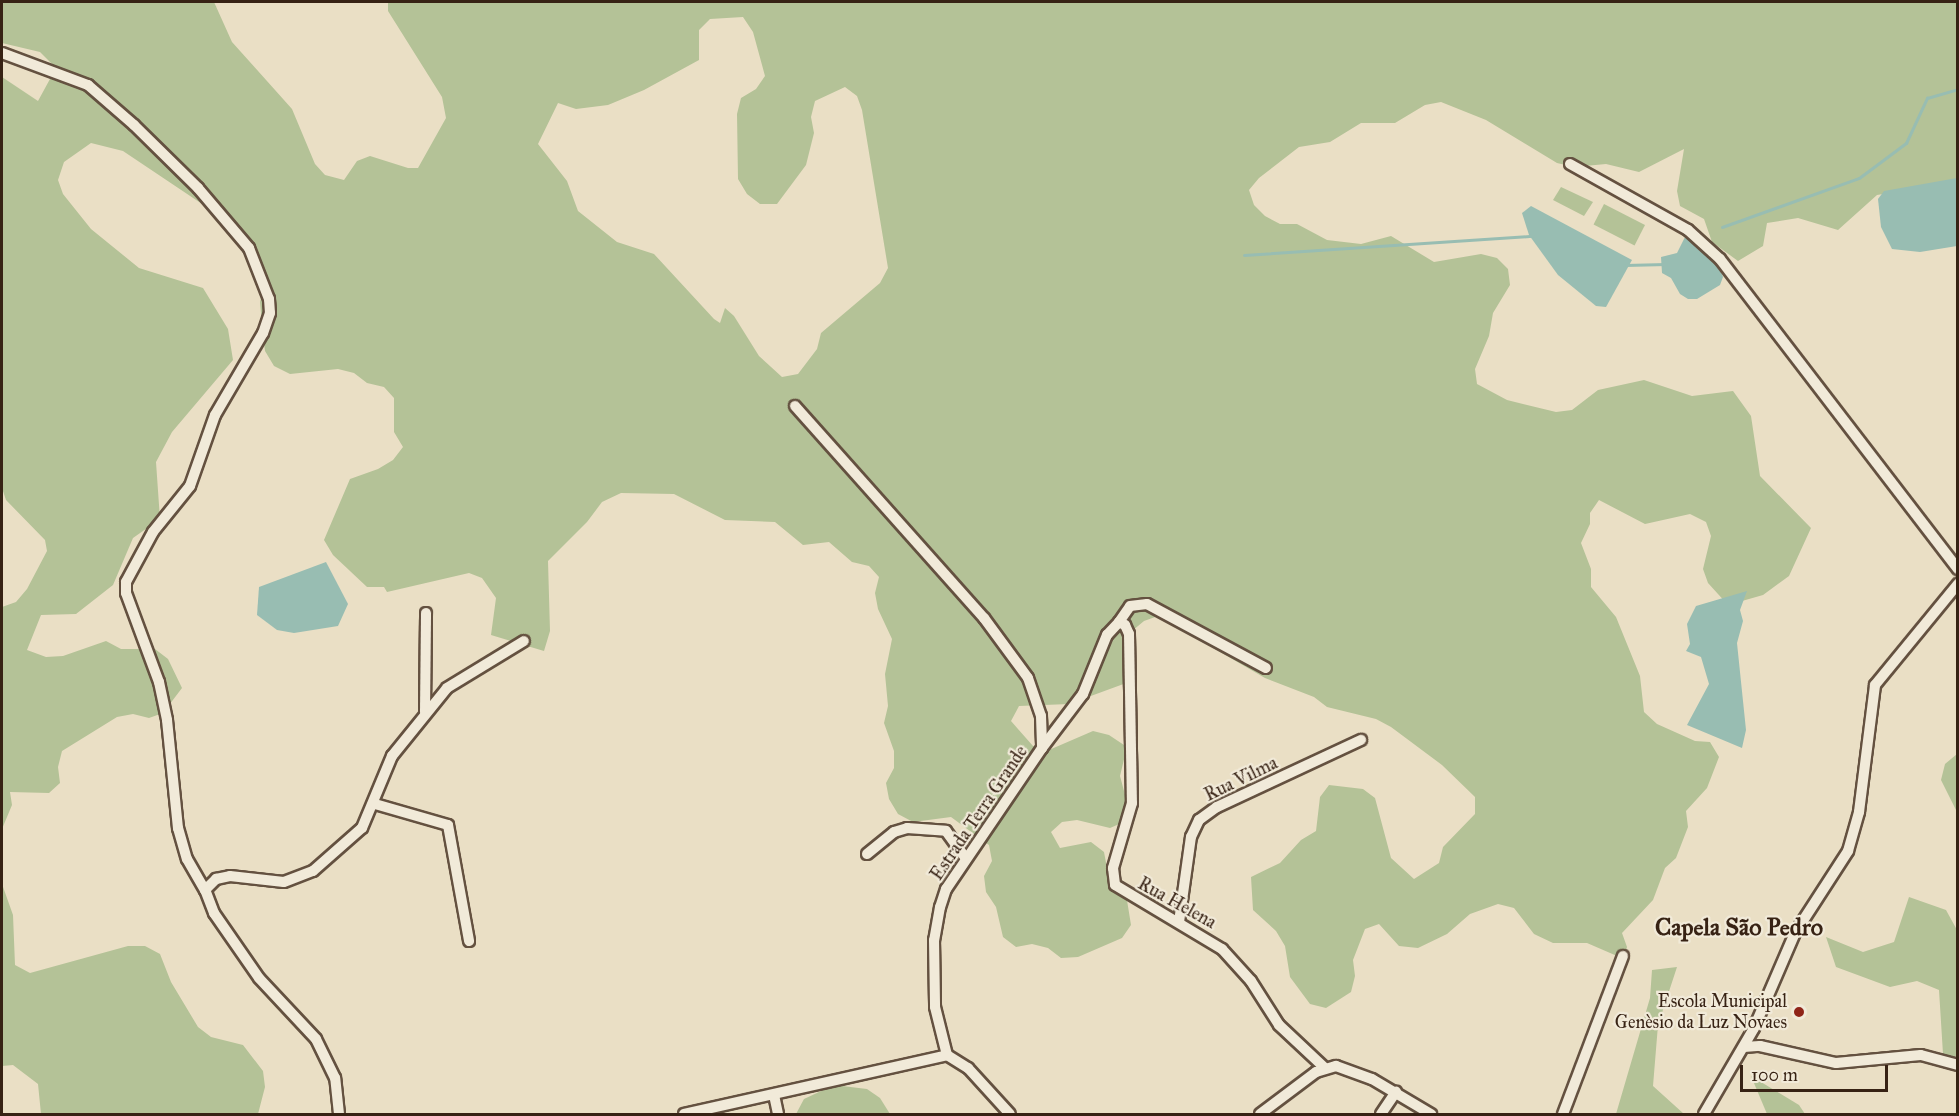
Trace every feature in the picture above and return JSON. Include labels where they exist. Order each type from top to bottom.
[{"type":"street","points":[[2,53],[88,85],[134,124],[198,188],[249,248],[269,299],[270,313],[263,333],[214,415],[187,492],[153,532],[126,582],[126,593],[161,691],[177,828],[187,859],[214,912],[259,978],[316,1039],[335,1078],[339,1114]]},
{"type":"street","points":[[1570,164],[1688,230],[1720,259],[1958,569]]},
{"type":"street","name":"Estrada Terra Grande","points":[[795,406],[984,618],[1016,661],[1037,699],[1042,748],[946,889],[934,940],[935,1007],[947,1055]]},
{"type":"street","points":[[1704,1114],[1744,1047],[1795,933],[1837,870],[1852,840],[1859,812],[1875,685],[1958,584]]},
{"type":"street","points":[[1042,748],[1083,694],[1107,635],[1130,606],[1147,604],[1266,668]]},
{"type":"street","points":[[424,712],[426,613]]},
{"type":"street","name":"Rua Helena","points":[[1119,622],[1129,634],[1132,803],[1113,868],[1115,885],[1202,934],[1239,965],[1279,1025],[1325,1068]]},
{"type":"street","points":[[205,891],[216,879],[230,876],[284,882],[313,871],[351,841],[375,804],[392,756],[424,712],[456,680],[524,641]]},
{"type":"street","name":"Rua Vilma","points":[[1179,922],[1191,837],[1199,820],[1217,807],[1361,740]]},
{"type":"street","points":[[375,804],[448,825],[470,941]]},
{"type":"street","points":[[867,854],[894,832],[916,828],[946,831],[966,859]]},
{"type":"street","points":[[1563,1114],[1623,956]]},
{"type":"street","points":[[1744,1047],[1760,1046],[1836,1063],[1921,1055],[1958,1065]]},
{"type":"street","points":[[684,1114],[947,1055],[968,1068],[1010,1114]]},
{"type":"street","points":[[1260,1114],[1325,1068],[1336,1066],[1395,1092],[1431,1114]]},
{"type":"street","points":[[1381,1114],[1395,1092]]},
{"type":"street","points":[[774,1095],[778,1114]]},
{"type":"green space","points":[[2,2],[214,2],[232,42],[292,109],[315,164],[325,175],[344,180],[357,161],[370,156],[408,168],[418,168],[446,118],[442,97],[388,11],[388,2],[1957,2],[1957,182],[1877,195],[1838,230],[1798,218],[1767,223],[1763,246],[1738,261],[1712,242],[1704,219],[1680,206],[1677,191],[1684,149],[1639,172],[1606,164],[1574,167],[1557,163],[1486,120],[1441,102],[1425,105],[1395,123],[1361,123],[1330,142],[1299,147],[1259,178],[1249,190],[1254,205],[1265,216],[1280,224],[1297,224],[1327,240],[1361,244],[1391,236],[1434,262],[1481,254],[1497,258],[1508,269],[1510,285],[1493,313],[1489,336],[1475,369],[1477,384],[1507,400],[1556,412],[1572,410],[1598,390],[1644,380],[1692,396],[1733,391],[1751,416],[1760,476],[1811,528],[1789,576],[1763,595],[1728,605],[1708,583],[1703,569],[1711,536],[1706,522],[1690,514],[1645,524],[1599,500],[1590,513],[1590,524],[1581,543],[1591,569],[1591,587],[1616,617],[1640,676],[1644,712],[1657,724],[1695,741],[1710,742],[1719,757],[1707,788],[1686,811],[1688,827],[1676,858],[1665,868],[1653,900],[1622,933],[1627,947],[1624,959],[1587,943],[1553,943],[1534,934],[1514,908],[1498,904],[1470,914],[1447,934],[1418,948],[1399,946],[1379,924],[1365,929],[1353,960],[1355,976],[1351,992],[1326,1008],[1310,1004],[1290,977],[1285,946],[1276,931],[1253,910],[1251,877],[1280,863],[1301,840],[1316,831],[1320,797],[1329,785],[1363,789],[1375,798],[1391,858],[1414,879],[1439,863],[1443,847],[1475,814],[1475,797],[1442,765],[1391,727],[1376,719],[1327,707],[1314,697],[1265,678],[1158,616],[1144,621],[1132,631],[1129,682],[1069,704],[1019,706],[1011,721],[1033,746],[1049,750],[1093,731],[1109,735],[1127,747],[1120,776],[1128,806],[1124,822],[1110,828],[1077,820],[1062,822],[1051,832],[1060,848],[1091,842],[1104,852],[1107,868],[1126,894],[1131,925],[1122,938],[1078,957],[1061,958],[1048,948],[1032,944],[1016,947],[1003,937],[996,907],[986,892],[984,876],[992,861],[989,845],[951,817],[913,822],[898,814],[889,799],[886,783],[894,768],[894,751],[884,723],[888,706],[885,674],[892,639],[878,609],[875,593],[879,577],[869,566],[852,562],[829,542],[803,545],[775,522],[725,520],[674,494],[621,493],[602,502],[587,522],[548,561],[550,631],[544,651],[491,635],[496,598],[482,578],[469,573],[387,592],[384,587],[367,587],[333,555],[324,540],[350,479],[378,469],[393,460],[403,447],[394,432],[394,398],[384,387],[367,383],[354,373],[338,369],[290,374],[274,366],[265,351],[260,302],[264,286],[227,226],[217,214],[123,151],[91,143],[64,162],[58,180],[63,194],[91,229],[139,268],[203,288],[228,329],[233,360],[172,432],[156,462],[160,519],[133,538],[113,585],[76,614],[41,615],[27,650],[46,657],[63,656],[106,641],[121,649],[155,649],[168,659],[182,688],[163,713],[149,718],[133,714],[117,717],[62,751],[58,767],[60,783],[49,793],[10,792],[12,805],[2,829],[2,607],[16,602],[27,589],[47,551],[45,540],[6,500],[2,488],[2,77],[38,101],[56,68],[40,52],[2,43]],"holes":[[[743,17],[753,32],[765,76],[756,89],[741,98],[737,114],[738,179],[747,194],[760,204],[777,204],[806,165],[814,133],[811,117],[815,101],[845,87],[857,96],[862,110],[888,268],[880,283],[821,333],[817,349],[798,374],[782,377],[759,356],[734,316],[725,308],[720,323],[654,254],[617,242],[578,211],[567,181],[538,144],[558,103],[576,109],[608,105],[644,90],[699,60],[699,30],[710,19]]]},
{"type":"green space","points":[[1561,187],[1593,202],[1584,216],[1553,200]]},
{"type":"green space","points":[[1604,204],[1645,225],[1635,245],[1594,224]]},
{"type":"green space","points":[[1957,754],[1957,812],[1941,780],[1945,764]]},
{"type":"green space","points":[[2,884],[13,915],[15,965],[30,973],[128,946],[145,946],[160,954],[171,982],[198,1027],[211,1037],[243,1045],[263,1071],[265,1087],[258,1114],[41,1114],[38,1084],[13,1065],[2,1066]]},
{"type":"green space","points":[[1909,897],[1946,910],[1957,930],[1957,1057],[1943,1054],[1939,990],[1917,981],[1890,987],[1836,967],[1826,937],[1863,952],[1894,942]]},
{"type":"green space","points":[[1677,967],[1658,1025],[1653,1086],[1684,1114],[1616,1114],[1650,998],[1652,970]]},
{"type":"green space","points":[[1751,1076],[1799,1105],[1805,1114],[1767,1114]]},
{"type":"green space","points":[[834,1085],[867,1089],[880,1098],[890,1114],[796,1114],[804,1099]]},
{"type":"water","points":[[1957,178],[1957,246],[1920,252],[1892,249],[1881,227],[1878,199],[1884,191]]},
{"type":"water","points":[[1531,206],[1632,260],[1606,307],[1596,306],[1558,275],[1529,235],[1522,213]]},
{"type":"water","points":[[1685,237],[1719,266],[1723,277],[1720,285],[1697,299],[1688,299],[1680,294],[1671,278],[1662,273],[1661,257],[1677,253]]},
{"type":"water","points":[[326,562],[348,604],[338,626],[294,633],[277,630],[257,615],[259,587]]},
{"type":"water","points":[[1747,591],[1740,610],[1743,621],[1737,643],[1746,730],[1742,748],[1687,725],[1709,684],[1701,657],[1686,651],[1690,644],[1687,624],[1696,606]]},
{"type":"waterway","points":[[1722,227],[1859,178],[1906,143],[1927,98],[1958,89]]},
{"type":"waterway","points":[[1244,255],[1532,236]]},
{"type":"waterway","points":[[1625,265],[1666,264]]},
{"type":"place","name":"Escola Municipal Genèsio da Luz Novaes","points":[[1799,1012]]},
{"type":"district","name":"Capela São Pedro","points":[[1739,928]]}]
